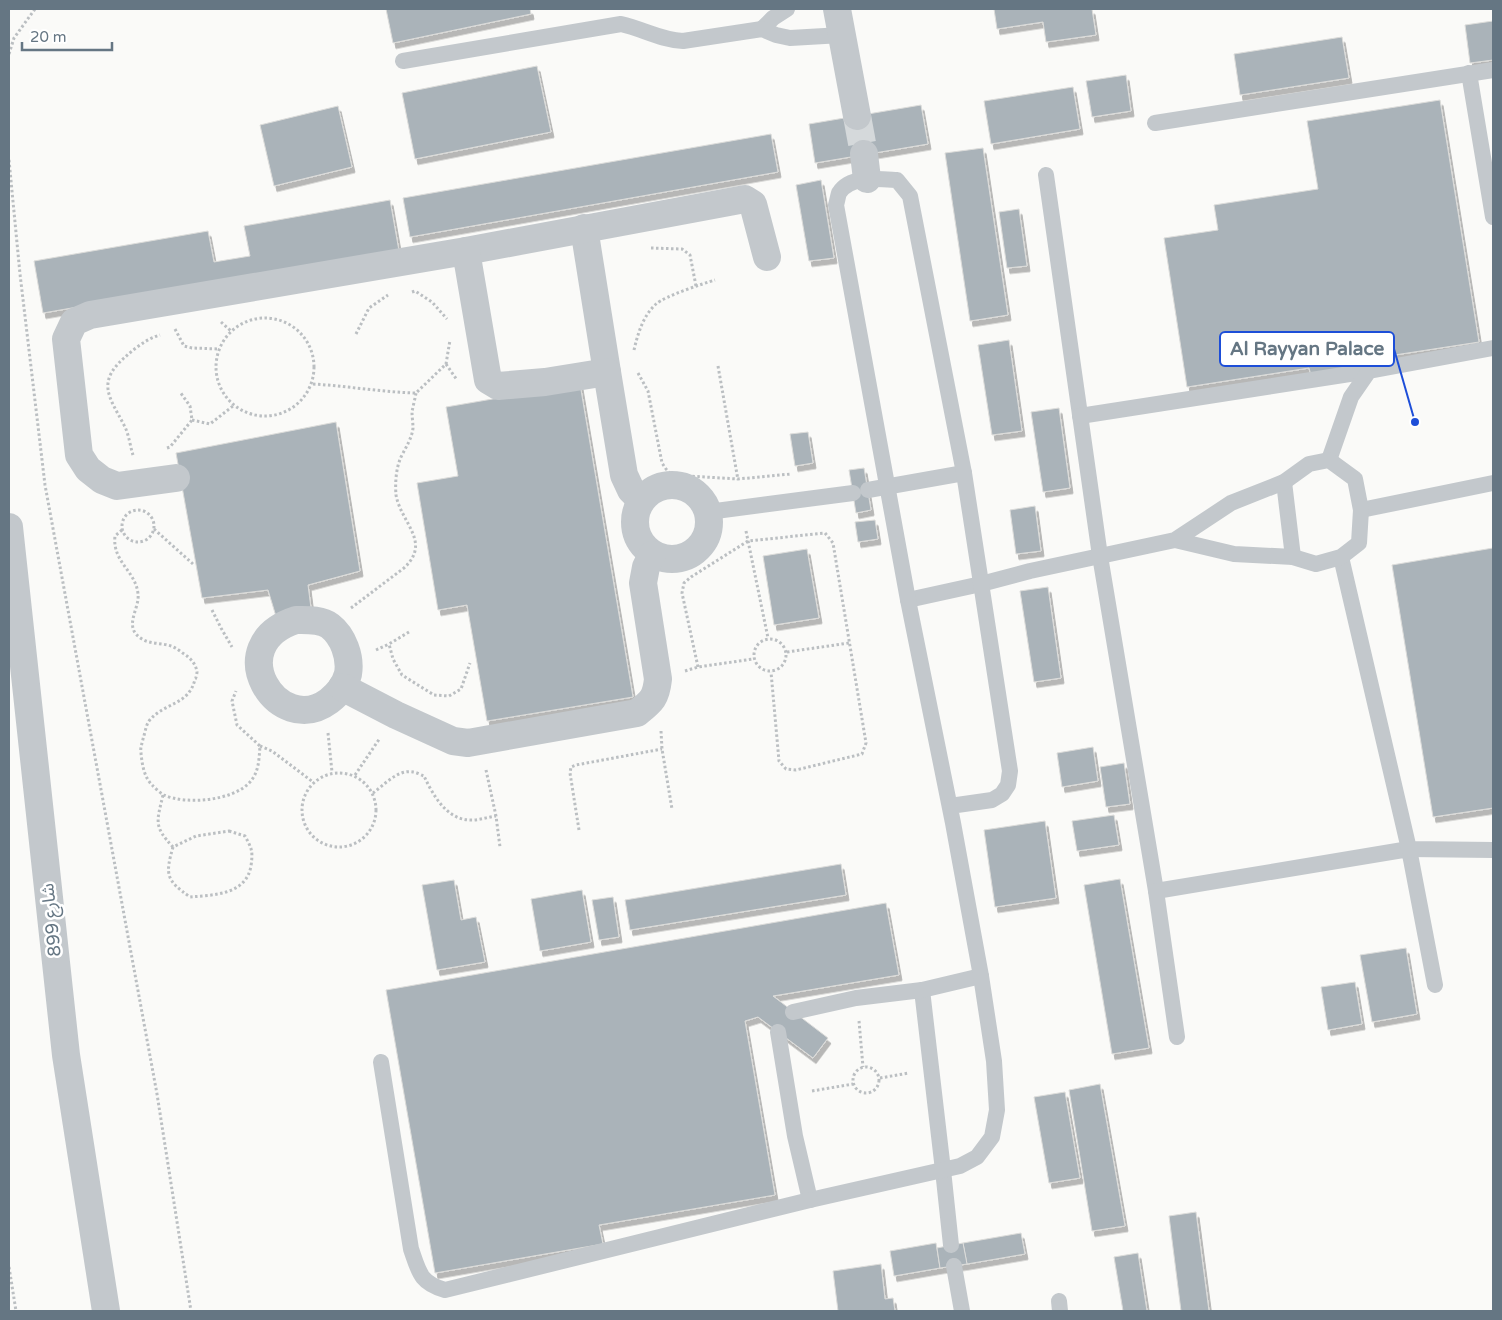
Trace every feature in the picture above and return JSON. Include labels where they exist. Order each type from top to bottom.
[{"type":"street","points":[[840,22],[858,116]]},
{"type":"street","points":[[176,478],[117,486],[102,480],[88,470],[79,455],[66,339],[74,322],[90,315],[466,251],[745,199],[753,204],[767,257]]},
{"type":"street","points":[[584,228],[624,475],[631,490],[641,500]]},
{"type":"street","points":[[466,251],[488,380],[498,386],[545,382],[607,372]]},
{"type":"street","points":[[672,485],[684,487],[694,492],[708,512],[709,525],[706,538],[699,548],[689,556],[677,560],[664,560],[652,555],[636,536],[634,522],[641,500],[650,492],[660,487],[672,485]]},
{"type":"street","name":"شارع 899","points":[[9,527],[66,1055],[106,1311]]},
{"type":"street","points":[[333,696],[396,715],[453,741],[468,743],[637,713],[657,694],[658,679],[643,582],[646,567],[652,555]]},
{"type":"street","points":[[296,620],[311,620],[329,625],[344,645],[348,659],[348,674],[333,696],[314,708],[299,709],[286,706],[274,698],[265,686],[259,673],[259,658],[263,644],[271,633],[283,624],[296,620]]},
{"type":"lane","points":[[762,29],[786,9]]},
{"type":"lane","points":[[403,61],[621,24],[671,41],[683,41],[762,29],[790,38],[840,22]]},
{"type":"lane","points":[[1155,123],[1493,70]]},
{"type":"lane","points":[[1469,73],[1493,218]]},
{"type":"lane","points":[[381,1062],[411,1249],[419,1272],[431,1286],[445,1290],[810,1200],[960,1166],[977,1157],[992,1137],[997,1110],[994,1061],[981,976],[950,806],[908,600],[889,487],[836,205],[840,193],[866,167],[897,180],[910,196],[964,473],[1010,772],[1008,785],[1002,794],[992,800],[950,806]]},
{"type":"lane","points":[[1046,174],[1100,556],[1156,891],[1177,1037]]},
{"type":"lane","points":[[1080,416],[1369,371],[1493,348]]},
{"type":"lane","points":[[1329,460],[1350,397],[1369,371]]},
{"type":"lane","points":[[908,600],[1175,540],[1231,503],[1284,482],[1309,464],[1329,460],[1355,480],[1361,510],[1359,543],[1342,558],[1316,564],[1293,557],[1234,554],[1175,540]]},
{"type":"lane","points":[[708,512],[860,492],[964,473]]},
{"type":"lane","points":[[1284,482],[1293,557]]},
{"type":"lane","points":[[1361,510],[1493,483]]},
{"type":"lane","points":[[1342,558],[1409,849],[1435,985]]},
{"type":"lane","points":[[1156,891],[1409,849],[1493,850]]},
{"type":"lane","points":[[793,1012],[804,1008],[856,998],[922,990],[981,976]]},
{"type":"lane","points":[[922,990],[951,1245]]},
{"type":"lane","points":[[778,1032],[795,1136],[810,1200]]},
{"type":"lane","points":[[954,1266],[962,1311]]},
{"type":"path","points":[[9,54],[14,38],[35,9]]},
{"type":"path","points":[[9,160],[20,274],[45,485],[157,1094],[191,1311]]},
{"type":"path","points":[[647,248],[682,249],[686,252],[690,256],[696,286]]},
{"type":"path","points":[[635,358],[634,350],[642,324],[657,303],[715,280]]},
{"type":"path","points":[[406,293],[415,292],[432,302],[446,318],[448,325]]},
{"type":"path","points":[[356,334],[369,308],[388,295],[397,294]]},
{"type":"path","points":[[274,318],[294,326],[309,344],[315,366],[313,384],[300,403],[285,413],[267,417],[249,415],[233,406],[220,389],[215,369],[219,349],[231,331],[251,319],[274,318]]},
{"type":"path","points":[[133,456],[125,427],[110,400],[108,379],[113,368],[132,350],[154,337],[175,331]]},
{"type":"path","points":[[329,625],[404,568],[412,561],[416,552],[416,541],[413,532],[401,512],[396,494],[396,476],[400,458],[409,442],[413,428],[412,413],[416,393],[446,364],[450,339],[449,332]]},
{"type":"path","points":[[635,366],[648,391],[662,462],[672,475],[738,479],[791,474]]},
{"type":"path","points":[[718,366],[748,541],[768,638]]},
{"type":"path","points":[[313,384],[416,393]]},
{"type":"path","points":[[163,449],[170,447],[192,420],[190,406],[180,392]]},
{"type":"path","points":[[192,420],[210,424],[233,406]]},
{"type":"path","points":[[117,486],[118,474],[133,456],[140,454]]},
{"type":"path","points":[[136,509],[148,512],[154,523],[154,529],[147,539],[135,542],[125,536],[122,530],[123,519],[126,514],[136,509]]},
{"type":"path","points":[[154,529],[193,564]]},
{"type":"path","points":[[122,530],[115,536],[114,544],[116,554],[134,581],[138,593],[138,603],[133,612],[132,621],[136,634],[142,639],[173,647],[193,661],[197,672],[193,689],[180,702],[163,709],[149,721],[140,750],[144,771],[150,784],[163,794],[184,800],[210,800],[236,792],[249,783],[255,774],[260,746]]},
{"type":"path","points":[[698,667],[682,593],[684,583],[748,541],[825,533],[833,543],[866,743],[862,754],[796,770],[786,768],[779,761],[771,672]]},
{"type":"path","points":[[212,610],[237,654]]},
{"type":"path","points":[[409,632],[389,644],[393,659],[402,675],[434,695],[449,696],[460,689],[470,663]]},
{"type":"path","points":[[768,638],[780,642],[787,652],[783,666],[771,672],[760,668],[753,659],[756,645],[768,638]]},
{"type":"path","points":[[787,652],[849,643]]},
{"type":"path","points":[[658,679],[698,667],[753,659]]},
{"type":"path","points":[[238,688],[232,702],[238,725],[260,746],[272,751],[313,782]]},
{"type":"path","points":[[332,772],[333,696]]},
{"type":"path","points":[[355,775],[396,715]]},
{"type":"path","points":[[660,728],[672,809]]},
{"type":"path","points":[[579,830],[570,773],[571,767],[662,749]]},
{"type":"path","points":[[485,761],[500,847]]},
{"type":"path","points":[[373,793],[395,776],[412,771],[424,776],[437,800],[452,814],[470,820],[496,816]]},
{"type":"path","points":[[332,772],[355,775],[373,793],[377,811],[372,829],[359,842],[342,848],[323,844],[309,833],[301,816],[303,797],[313,782],[332,772]]},
{"type":"path","points":[[163,794],[157,822],[161,834],[172,847]]},
{"type":"path","points":[[229,831],[245,836],[253,852],[249,875],[236,890],[190,897],[174,886],[167,868],[172,847],[196,836],[229,831]]},
{"type":"path","points":[[856,998],[864,1067]]},
{"type":"path","points":[[864,1067],[874,1069],[880,1078],[878,1086],[873,1092],[865,1094],[858,1091],[854,1084],[857,1070],[864,1067]]},
{"type":"path","points":[[788,1095],[854,1084]]},
{"type":"path","points":[[9,1267],[16,1311]]},
{"type":"building","points":[[386,9],[530,9],[531,14],[393,43]]},
{"type":"building","points":[[994,9],[1092,9],[1096,35],[1046,42],[1043,22],[997,29]]},
{"type":"building","points":[[1493,21],[1493,60],[1470,63],[1465,25]]},
{"type":"building","points":[[1342,37],[1349,78],[1240,95],[1234,54]]},
{"type":"building","points":[[537,66],[551,132],[415,159],[402,93]]},
{"type":"building","points":[[1126,75],[1131,111],[1092,117],[1086,81]]},
{"type":"building","points":[[1073,87],[1080,129],[991,144],[984,101]]},
{"type":"building","points":[[1440,100],[1479,342],[1349,362],[1350,368],[1311,375],[1309,368],[1187,387],[1164,238],[1218,230],[1214,205],[1318,189],[1307,121]]},
{"type":"building","points":[[921,105],[928,144],[815,163],[809,124]]},
{"type":"building","points":[[338,106],[352,167],[274,186],[260,125]]},
{"type":"building","points":[[771,134],[778,172],[410,237],[403,198]]},
{"type":"building","points":[[983,148],[1008,315],[970,321],[945,153]]},
{"type":"building","points":[[821,180],[834,258],[809,261],[796,185]]},
{"type":"building","points":[[390,200],[399,251],[43,313],[34,261],[208,231],[214,262],[250,256],[244,226]]},
{"type":"building","points":[[1019,209],[1027,266],[1007,268],[999,212]]},
{"type":"building","points":[[1009,340],[1022,431],[992,435],[978,345]]},
{"type":"building","points":[[580,384],[633,697],[487,721],[467,605],[438,610],[417,483],[458,476],[446,407]]},
{"type":"building","points":[[1059,408],[1070,488],[1043,492],[1031,412]]},
{"type":"building","points":[[336,422],[360,571],[308,585],[312,616],[278,623],[268,590],[202,598],[176,453]]},
{"type":"building","points":[[808,432],[813,463],[795,466],[790,434]]},
{"type":"building","points":[[864,468],[871,510],[856,513],[849,470]]},
{"type":"building","points":[[1035,506],[1041,551],[1016,554],[1010,510]]},
{"type":"building","points":[[875,520],[878,539],[858,542],[855,522]]},
{"type":"building","points":[[1493,548],[1493,808],[1433,817],[1392,565]]},
{"type":"building","points":[[807,549],[819,618],[774,625],[763,556]]},
{"type":"building","points":[[1048,587],[1061,678],[1034,682],[1020,591]]},
{"type":"building","points":[[1093,747],[1098,781],[1062,787],[1057,753]]},
{"type":"building","points":[[1124,763],[1130,804],[1106,807],[1100,767]]},
{"type":"building","points":[[1114,815],[1119,845],[1077,851],[1072,821]]},
{"type":"building","points":[[1045,821],[1056,898],[995,907],[984,830]]},
{"type":"building","points":[[841,864],[846,895],[630,930],[625,900]]},
{"type":"building","points":[[1120,879],[1149,1048],[1112,1054],[1084,885]]},
{"type":"building","points":[[454,880],[461,920],[476,917],[485,962],[437,970],[422,885]]},
{"type":"building","points":[[582,890],[591,942],[540,951],[531,899]]},
{"type":"building","points":[[613,897],[619,937],[599,940],[592,900]]},
{"type":"building","points":[[886,903],[899,975],[773,996],[828,1038],[813,1058],[758,1017],[745,1021],[775,1195],[599,1225],[603,1244],[435,1273],[386,990]]},
{"type":"building","points":[[1406,948],[1417,1014],[1372,1022],[1360,955]]},
{"type":"building","points":[[1355,982],[1362,1024],[1328,1030],[1321,987]]},
{"type":"building","points":[[1100,1084],[1125,1226],[1092,1231],[1069,1090]]},
{"type":"building","points":[[1065,1092],[1080,1178],[1049,1183],[1034,1097]]},
{"type":"building","points":[[1196,1212],[1209,1311],[1181,1311],[1169,1216]]},
{"type":"building","points":[[1021,1233],[1025,1254],[967,1264],[963,1243]]},
{"type":"building","points":[[936,1243],[940,1268],[894,1276],[890,1251]]},
{"type":"building","points":[[963,1243],[967,1264],[940,1268],[937,1248]]},
{"type":"building","points":[[1138,1253],[1147,1311],[1123,1311],[1114,1257]]},
{"type":"building","points":[[881,1264],[885,1299],[893,1298],[895,1311],[838,1311],[833,1271]]},
{"type":"tunnel","points":[[857,116],[864,154]]},
{"type":"place","name":"Al Rayyan Palace","points":[[1415,422]]}]
